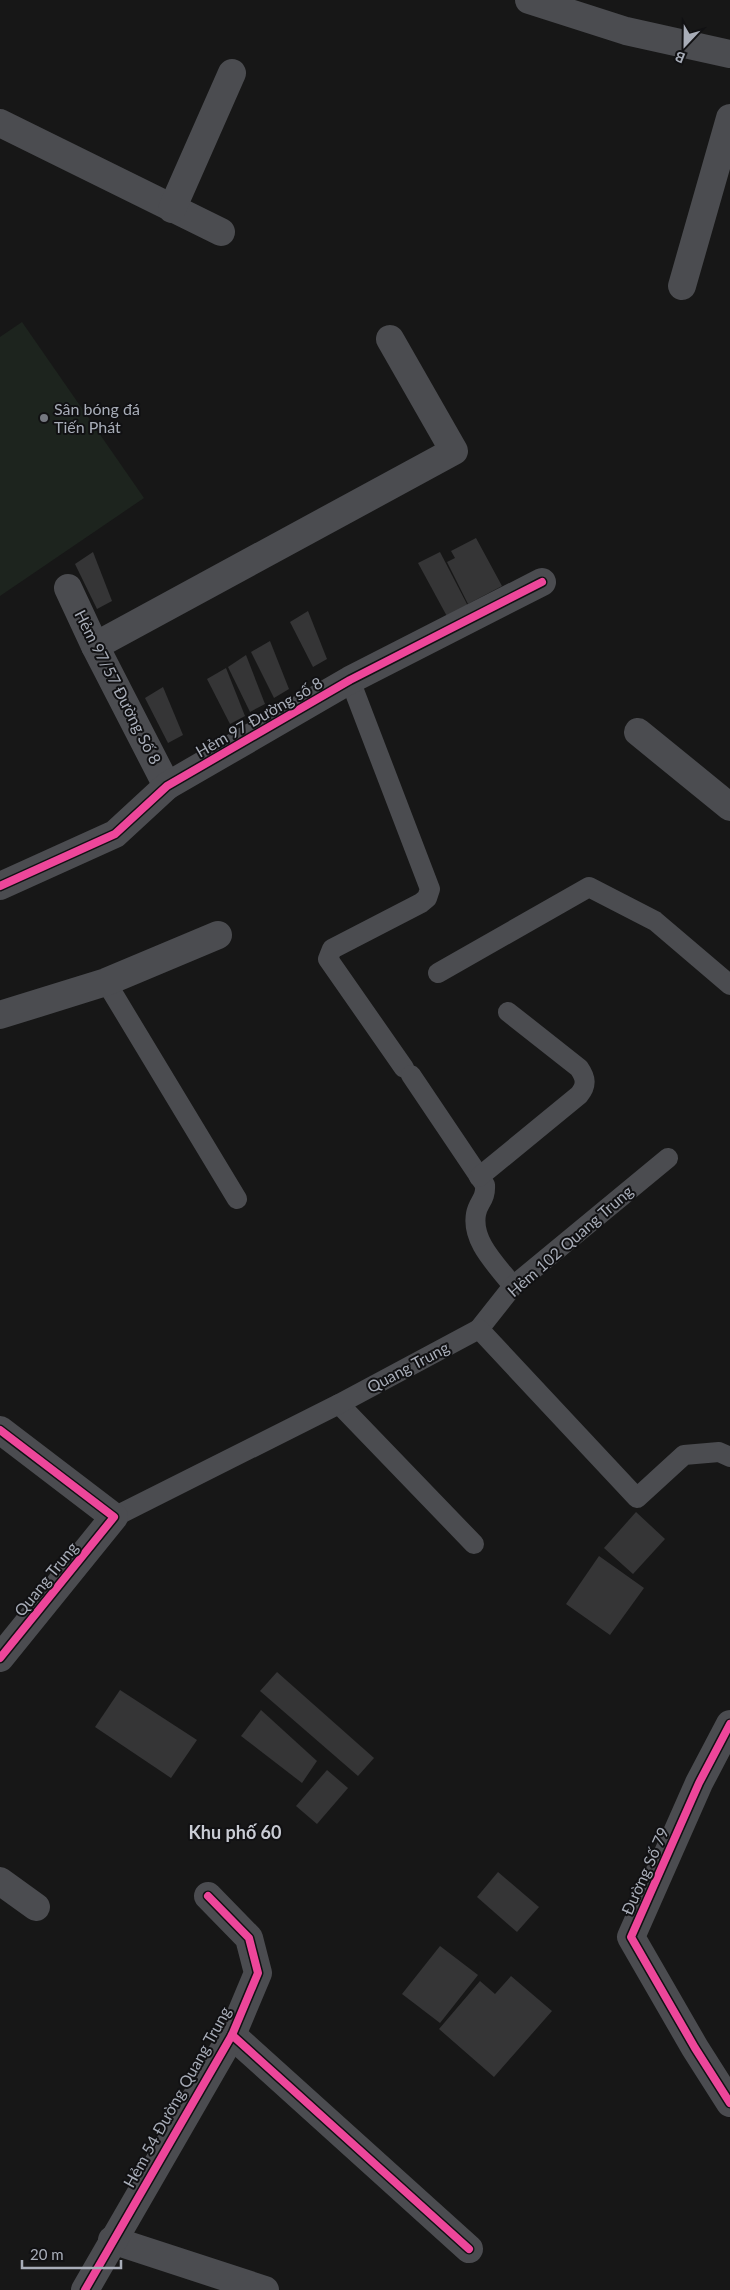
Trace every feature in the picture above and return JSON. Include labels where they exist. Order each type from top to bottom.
[{"type":"street","points":[[529,0],[626,31],[730,54]]},
{"type":"street","points":[[172,209],[232,73]]},
{"type":"street","points":[[682,286],[730,118]]},
{"type":"street","points":[[0,123],[221,232]]},
{"type":"street","points":[[95,646],[454,452],[390,339]]},
{"type":"street","name":"Hẻm 97 Đường số 8","points":[[2,880],[115,834],[168,786],[350,680],[542,582]]},
{"type":"street","name":"Hẻm 97/57 Đường Số 8","points":[[68,588],[95,646],[168,786]]},
{"type":"street","points":[[638,732],[730,807]]},
{"type":"street","points":[[0,1014],[106,982],[218,935]]},
{"type":"street","points":[[0,1430],[114,1517]]},
{"type":"street","name":"Quang Trung","points":[[0,1658],[114,1517]]},
{"type":"street","name":"Đường Số 79","points":[[730,1724],[699,1783],[631,1937],[695,2048],[730,2102]]},
{"type":"street","points":[[0,1880],[36,1907]]},
{"type":"street","name":"Hẻm 54 Đường Quang Trung","points":[[85,2290],[112,2240],[232,2035],[258,1973],[249,1938],[208,1896]]},
{"type":"street","points":[[232,2035],[469,2250]]},
{"type":"street","points":[[112,2240],[265,2290]]},
{"type":"lane","points":[[350,680],[430,889],[427,898],[421,903],[332,949],[328,959],[484,1185],[486,1195],[476,1213],[478,1239],[513,1286]]},
{"type":"lane","points":[[438,973],[589,887],[655,921],[730,985]]},
{"type":"lane","points":[[106,982],[237,1199]]},
{"type":"lane","points":[[479,1177],[579,1095],[585,1087],[584,1077],[579,1068],[508,1012]]},
{"type":"lane","name":"Hẻm 102 Quang Trung","points":[[479,1329],[513,1286],[668,1158]]},
{"type":"lane","points":[[479,1329],[637,1498],[684,1455],[719,1452],[730,1456]]},
{"type":"lane","name":"Quang Trung","points":[[114,1517],[340,1404],[479,1329]]},
{"type":"lane","points":[[340,1404],[474,1544]]},
{"type":"shaded area","name":"Sân bóng đá Tiến Phát","points":[[22,322],[144,498],[0,596],[0,337]]},
{"type":"building","points":[[476,538],[502,586],[468,604],[447,562],[455,558],[451,551]]},
{"type":"building","points":[[93,552],[112,601],[97,609],[75,564]]},
{"type":"building","points":[[440,552],[470,610],[449,620],[418,563]]},
{"type":"building","points":[[308,611],[327,659],[313,667],[290,622]]},
{"type":"building","points":[[270,641],[289,689],[274,698],[251,652]]},
{"type":"building","points":[[246,655],[265,704],[250,712],[228,667]]},
{"type":"building","points":[[226,668],[245,716],[230,724],[207,679]]},
{"type":"building","points":[[163,687],[183,735],[168,743],[145,698]]},
{"type":"building","points":[[636,1512],[665,1539],[633,1574],[604,1548]]},
{"type":"building","points":[[599,1556],[644,1588],[610,1635],[566,1604]]},
{"type":"building","points":[[277,1672],[374,1758],[358,1776],[260,1691]]},
{"type":"building","points":[[120,1690],[197,1740],[171,1778],[95,1727]]},
{"type":"building","points":[[261,1710],[317,1761],[302,1783],[241,1736]]},
{"type":"building","points":[[327,1770],[348,1788],[317,1824],[296,1806]]},
{"type":"building","points":[[498,1872],[539,1907],[517,1932],[477,1897]]},
{"type":"building","points":[[440,1946],[478,1975],[440,2023],[402,1994]]},
{"type":"building","points":[[511,1976],[552,2011],[494,2077],[439,2029],[480,1981],[495,1994]]},
{"type":"cycle path","points":[[0,886],[115,834],[167,786],[350,680],[542,582]]},
{"type":"cycle path","points":[[0,1430],[114,1517],[0,1658]]},
{"type":"cycle path","points":[[730,1724],[699,1783],[631,1937],[695,2048],[730,2103]]},
{"type":"cycle path","points":[[85,2290],[232,2035],[258,1973],[249,1938],[208,1896]]},
{"type":"cycle path","points":[[232,2035],[469,2249]]},
{"type":"place","name":"Sân bóng đá Tiến Phát","points":[[44,418]]},
{"type":"district","name":"Khu phố 60","points":[[235,1833]]}]
